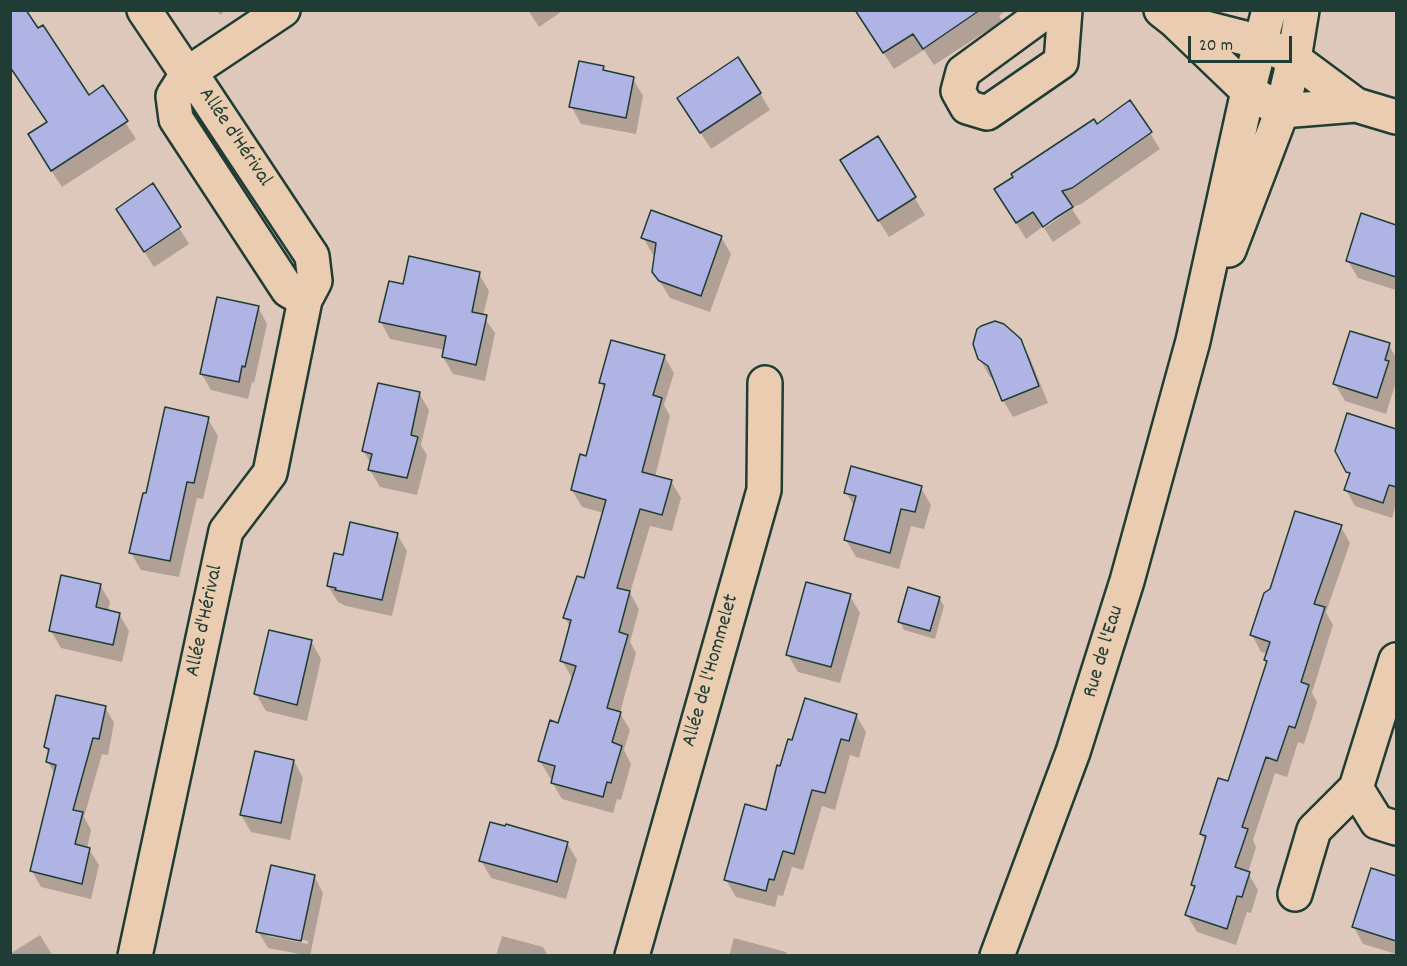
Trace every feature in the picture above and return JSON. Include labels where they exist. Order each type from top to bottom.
[{"type":"street","name":"Allée d'Hérival","points":[[135,956],[226,531],[270,473],[305,300],[315,281],[312,256],[200,87],[187,74],[144,10]]},
{"type":"street","points":[[187,74],[283,10]]},
{"type":"street","points":[[1048,10],[963,72],[958,91],[967,107],[987,113],[1061,62],[1065,10]]},
{"type":"street","points":[[1193,341],[1248,91],[1269,10]]},
{"type":"street","points":[[1193,341],[1282,111],[1302,10]]},
{"type":"street","points":[[1168,16],[1260,42],[1294,59],[1356,105],[1396,117]]},
{"type":"street","points":[[1168,16],[1248,91],[1282,111],[1356,105]]},
{"type":"street","name":"Rue de l'Eau","points":[[997,956],[1047,827],[1098,675],[1127,581],[1193,341]]},
{"type":"street","name":"Allée de l'Hommelet","points":[[632,956],[764,490],[765,384]]},
{"type":"street","points":[[1295,894],[1314,830],[1356,788],[1396,660]]},
{"type":"street","points":[[1356,788],[1377,822],[1396,828]]},
{"type":"building","points":[[10,10],[26,10],[38,28],[43,25],[89,95],[103,85],[128,121],[51,171],[28,134],[47,122],[10,67]]},
{"type":"building","points":[[855,10],[980,10],[923,49],[913,34],[883,53]]},
{"type":"building","points":[[738,57],[761,93],[700,133],[677,98]]},
{"type":"building","points":[[579,61],[604,66],[603,70],[634,77],[626,118],[569,107]]},
{"type":"building","points":[[1130,100],[1152,132],[1072,188],[1062,191],[1073,207],[1043,227],[1033,212],[1016,223],[994,189],[1013,177],[1011,174],[1094,119],[1097,124]]},
{"type":"building","points":[[878,136],[916,197],[878,221],[840,160]]},
{"type":"building","points":[[153,183],[181,227],[144,252],[116,209]]},
{"type":"building","points":[[651,210],[722,236],[701,296],[659,281],[652,272],[656,243],[641,238]]},
{"type":"building","points":[[1361,213],[1396,225],[1396,277],[1346,261]]},
{"type":"building","points":[[409,256],[480,272],[472,312],[487,315],[476,365],[442,357],[446,336],[379,322],[389,281],[403,284]]},
{"type":"building","points":[[217,297],[259,306],[245,367],[242,366],[239,382],[200,374]]},
{"type":"building","points":[[995,321],[1004,324],[1021,339],[1039,386],[1002,401],[988,366],[978,359],[973,344],[977,329]]},
{"type":"building","points":[[1350,331],[1390,343],[1385,360],[1389,361],[1377,398],[1333,384]]},
{"type":"building","points":[[611,340],[665,355],[653,395],[662,398],[642,472],[672,480],[662,515],[640,509],[617,588],[630,591],[619,632],[628,635],[607,708],[621,712],[612,742],[622,746],[611,783],[607,782],[603,797],[551,783],[555,766],[538,761],[550,720],[558,723],[576,666],[560,661],[571,620],[563,618],[577,576],[584,578],[606,500],[571,490],[580,454],[586,456],[605,384],[599,383]]},
{"type":"building","points":[[378,383],[420,392],[411,435],[418,437],[407,478],[368,470],[372,454],[362,451]]},
{"type":"building","points":[[165,407],[209,417],[194,483],[187,482],[170,561],[129,553],[143,493],[146,493]]},
{"type":"building","points":[[1347,413],[1396,429],[1396,487],[1389,485],[1383,503],[1344,490],[1350,473],[1346,472],[1335,451]]},
{"type":"building","points":[[851,466],[922,486],[915,512],[901,509],[890,553],[844,540],[856,496],[844,493]]},
{"type":"building","points":[[1295,511],[1342,525],[1314,604],[1325,607],[1301,682],[1309,685],[1295,728],[1289,726],[1277,761],[1266,757],[1242,827],[1248,829],[1235,867],[1250,872],[1242,897],[1237,896],[1227,929],[1185,915],[1195,886],[1191,885],[1206,836],[1200,834],[1218,778],[1228,781],[1267,661],[1264,660],[1270,642],[1250,635],[1264,593],[1270,589]]},
{"type":"building","points":[[350,522],[398,533],[382,600],[335,590],[336,588],[327,586],[334,553],[343,555]]},
{"type":"building","points":[[61,575],[101,584],[96,607],[120,613],[113,645],[49,631]]},
{"type":"building","points":[[806,582],[851,594],[831,667],[786,655]]},
{"type":"building","points":[[908,587],[940,597],[930,631],[898,622]]},
{"type":"building","points":[[269,630],[312,640],[297,705],[254,694]]},
{"type":"building","points":[[56,695],[106,706],[99,739],[93,738],[73,810],[83,812],[75,844],[90,848],[82,884],[30,871],[56,765],[46,762],[49,749],[44,747]]},
{"type":"building","points":[[805,698],[857,714],[849,741],[841,739],[825,793],[812,790],[794,854],[783,851],[774,880],[769,879],[766,891],[724,880],[745,804],[766,810],[777,765],[780,766],[788,739],[792,740]]},
{"type":"building","points":[[255,751],[294,760],[281,823],[240,815]]},
{"type":"building","points":[[490,822],[505,826],[506,824],[568,842],[557,882],[479,861]]},
{"type":"building","points":[[271,865],[315,875],[301,941],[256,932]]},
{"type":"building","points":[[1371,868],[1396,876],[1396,941],[1352,927]]}]
